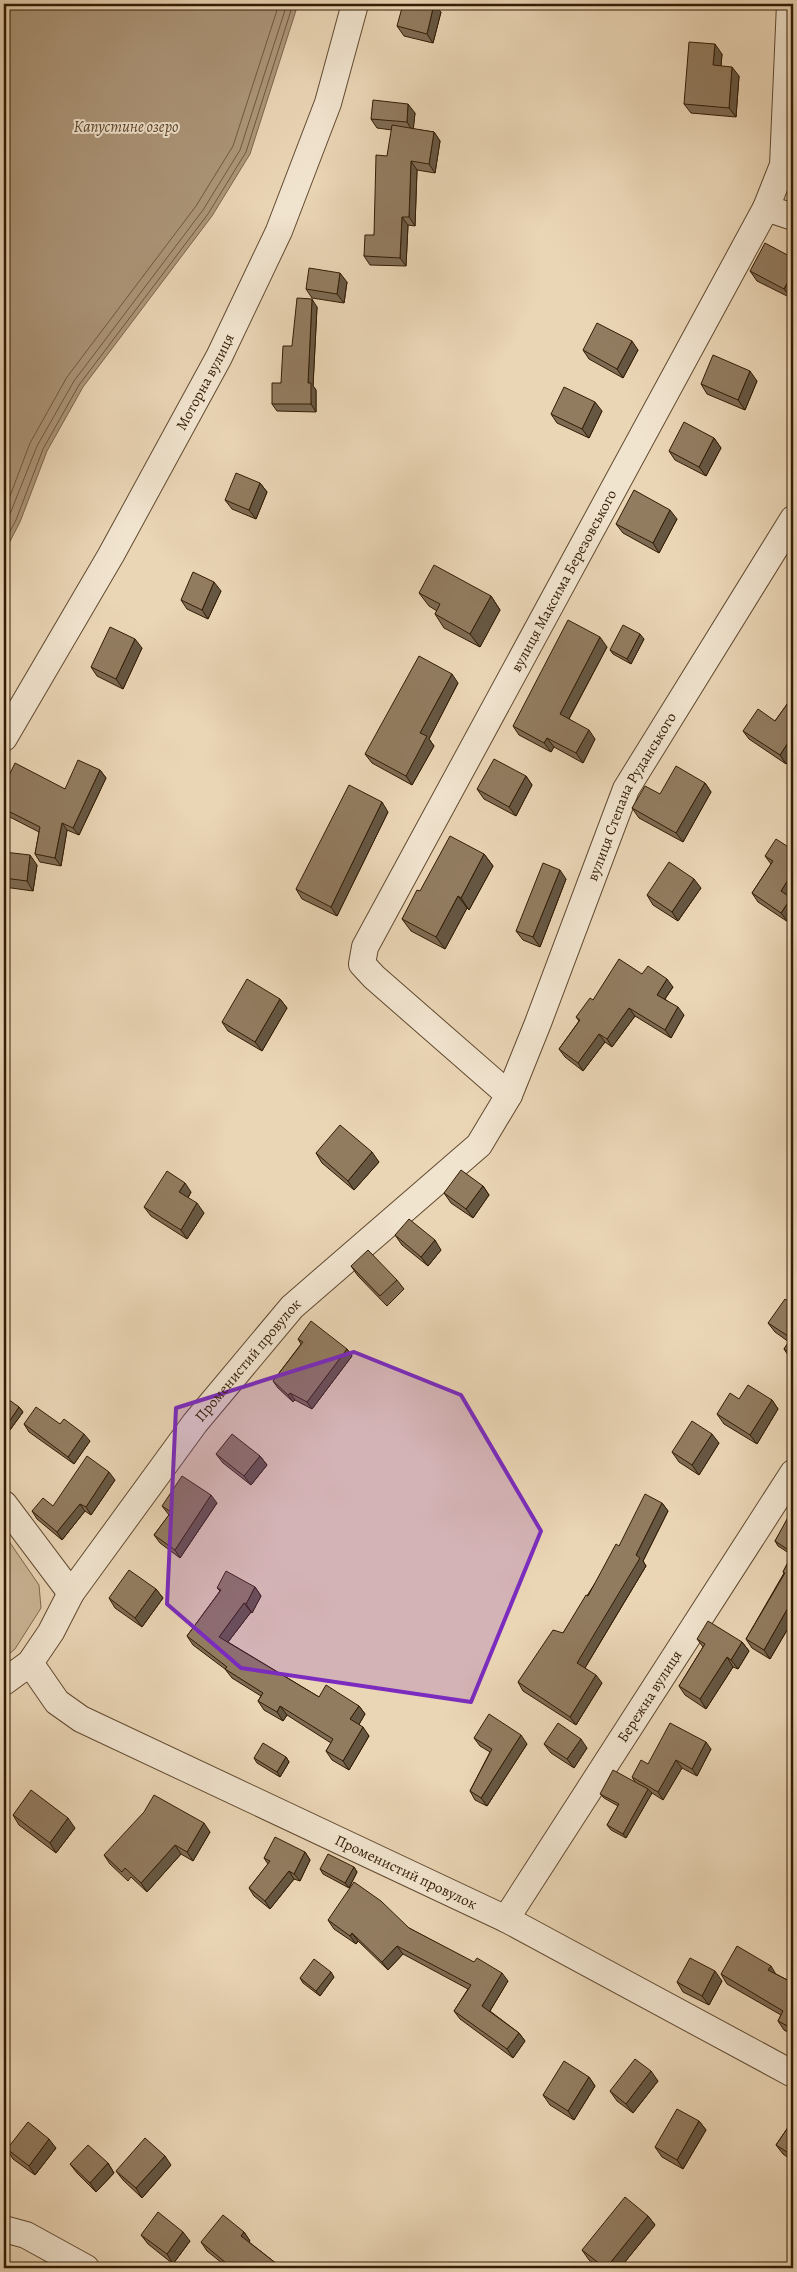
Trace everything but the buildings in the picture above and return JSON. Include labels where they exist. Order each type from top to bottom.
[{"type":"street","name":"Моторна вулиця","points":[[4,738],[111,554],[219,357],[279,231],[325,112],[355,4]]},
{"type":"street","name":"вулиця Максима Березовського","points":[[508,1095],[374,977],[362,964],[364,947],[766,208],[783,164],[790,4]]},
{"type":"street","points":[[766,208],[793,217]]},
{"type":"street","name":"вулиця Степана Руданського","points":[[508,1095],[538,1022],[626,789],[793,519]]},
{"type":"street","name":"Променистий провулок","points":[[4,1682],[30,1663],[51,1632],[71,1593],[195,1423],[292,1306],[479,1145],[508,1095]]},
{"type":"street","name":"Бережна вулиця","points":[[506,1919],[793,1474]]},
{"type":"street","points":[[4,1504],[71,1593]]},
{"type":"street","name":"Променистий провулок","points":[[30,1663],[57,1702],[81,1719],[506,1919],[793,2074]]},
{"type":"street","points":[[4,2229],[26,2234],[86,2268]]},
{"type":"highlighted area","points":[[354,1352],[461,1395],[541,1531],[471,1702],[241,1668],[167,1604],[176,1408]]},
{"type":"shaded area","points":[[4,1534],[39,1585],[41,1608],[15,1649],[4,1658]]},
{"type":"water","name":"Капустине озеро","points":[[4,4],[298,4],[250,154],[212,216],[83,387],[47,451],[20,522],[4,553]]}]
